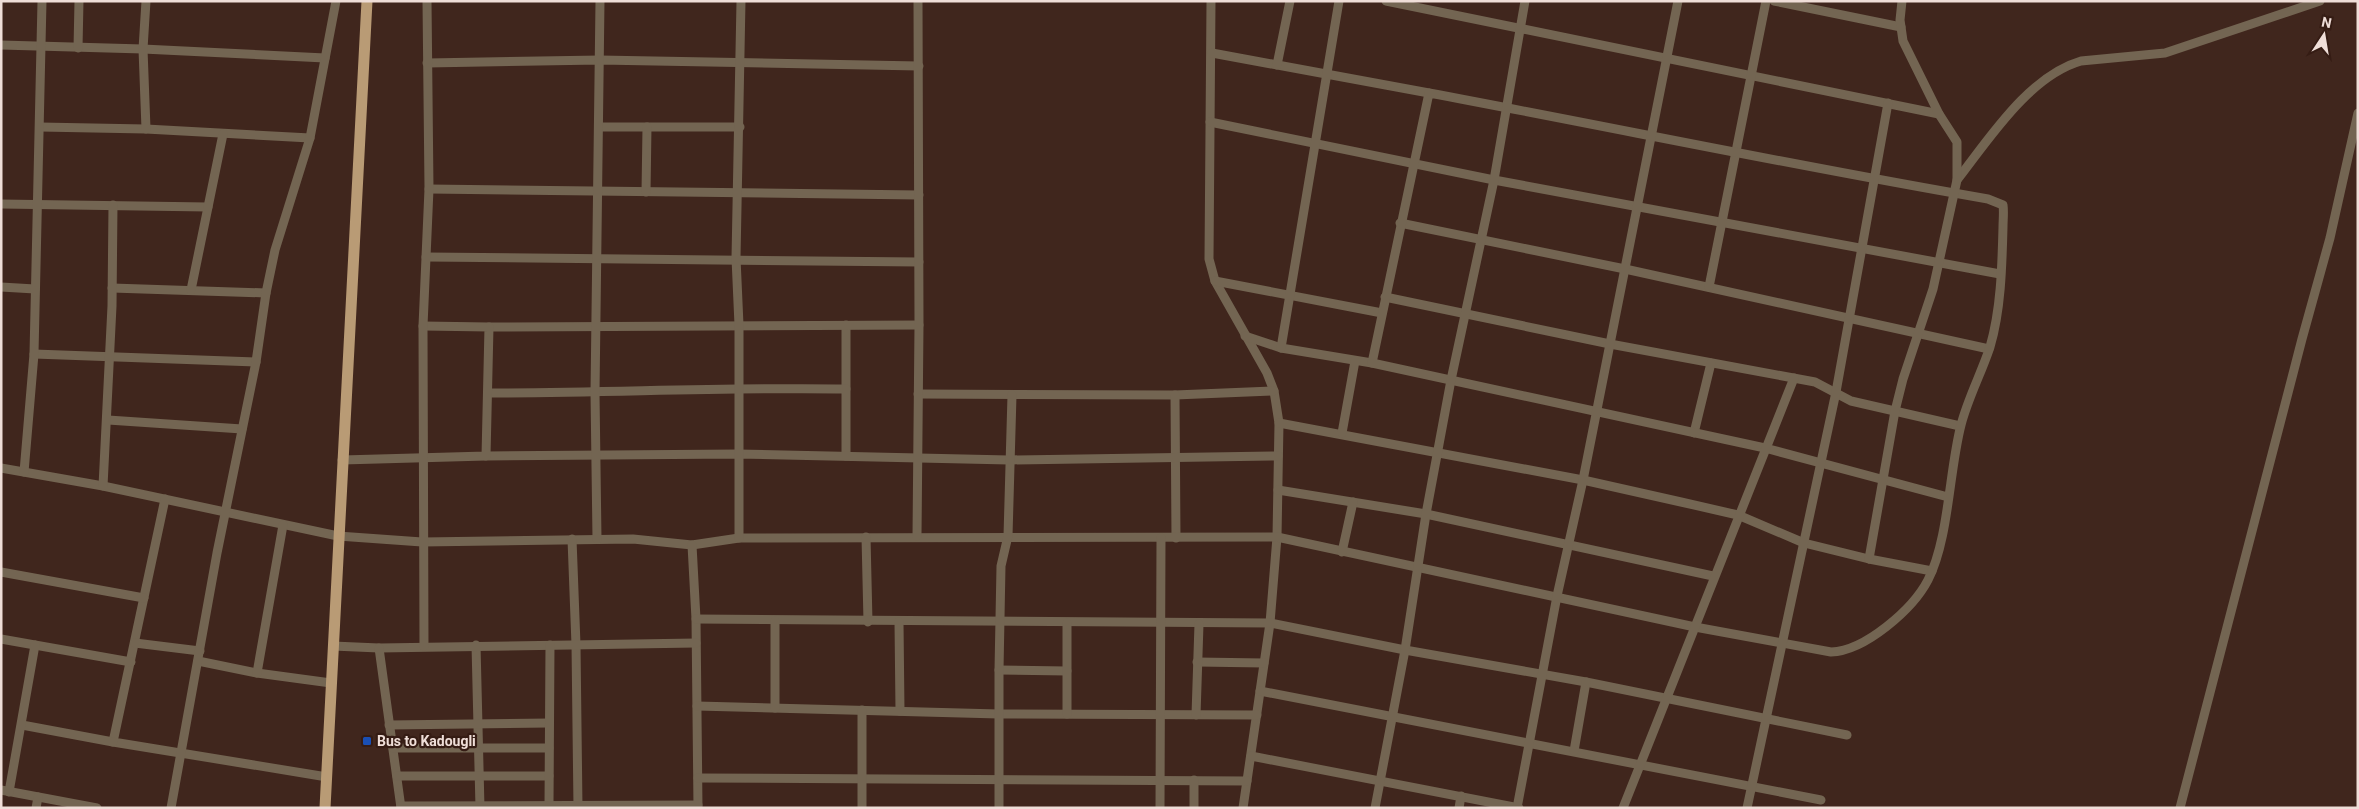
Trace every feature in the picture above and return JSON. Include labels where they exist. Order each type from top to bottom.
[{"type":"main road","points":[[325,808],[367,1]]},
{"type":"street","points":[[24,472],[34,354],[42,1]]},
{"type":"street","points":[[78,48],[79,1]]},
{"type":"street","points":[[146,1],[143,49],[146,129]]},
{"type":"street","points":[[171,808],[256,362],[266,293],[275,250],[310,138],[336,1]]},
{"type":"street","points":[[424,646],[422,542],[423,326],[429,189],[427,1]]},
{"type":"street","points":[[597,539],[595,393],[600,127],[600,1]]},
{"type":"street","points":[[739,538],[739,325],[736,258],[742,62],[741,1]]},
{"type":"street","points":[[917,536],[916,458],[919,325],[918,1]]},
{"type":"street","points":[[1211,1],[1209,259],[1215,281],[1264,368],[1274,391],[1279,422],[1276,537],[1270,623],[1243,808]]},
{"type":"street","points":[[1278,65],[1290,1]]},
{"type":"street","points":[[1281,348],[1339,1]]},
{"type":"street","points":[[1386,1],[1939,114]]},
{"type":"street","points":[[1375,808],[1404,650],[1426,514],[1451,380],[1494,180],[1525,1]]},
{"type":"street","points":[[1251,756],[1518,808],[1528,742],[1557,596],[1584,480],[1678,1]]},
{"type":"street","points":[[1709,287],[1766,1]]},
{"type":"street","points":[[1774,1],[1901,27]]},
{"type":"street","points":[[1869,559],[1895,411],[1940,262],[1957,180],[1957,142],[1939,114],[1903,41],[1901,27],[1902,1]]},
{"type":"street","points":[[1957,180],[1997,129],[2032,91],[2068,65],[2081,61],[2164,53],[2320,1]]},
{"type":"street","points":[[1,45],[143,49],[325,58]]},
{"type":"street","points":[[1,468],[103,486],[283,526],[338,536],[422,542],[633,539],[692,545],[739,538],[866,536],[1276,537],[1418,566],[1694,627],[1831,652],[1850,648],[1895,620],[1918,595],[1932,571],[1948,497],[1960,426],[1970,393],[1989,349],[1996,318],[2003,204],[1988,199],[1735,153],[1652,134],[1212,54]]},
{"type":"street","points":[[428,63],[600,60],[919,66]]},
{"type":"street","points":[[1372,363],[1400,223],[1429,93]]},
{"type":"street","points":[[1747,808],[1836,392],[1862,248],[1872,179],[1888,103]]},
{"type":"street","points":[[2180,808],[2302,338],[2324,263],[2358,113]]},
{"type":"street","points":[[1210,122],[1414,162],[1494,180],[2000,274]]},
{"type":"street","points":[[40,127],[146,129],[310,138]]},
{"type":"street","points":[[600,127],[740,127]]},
{"type":"street","points":[[646,192],[647,127]]},
{"type":"street","points":[[191,290],[223,134]]},
{"type":"street","points":[[429,189],[919,194]]},
{"type":"street","points":[[1,204],[208,207]]},
{"type":"street","points":[[103,486],[108,420],[113,205]]},
{"type":"street","points":[[1400,223],[1625,269],[1989,349]]},
{"type":"street","points":[[426,257],[597,260],[736,258],[919,262]]},
{"type":"street","points":[[1215,281],[1382,313]]},
{"type":"street","points":[[1,286],[35,289]]},
{"type":"street","points":[[112,288],[266,293]]},
{"type":"street","points":[[1385,297],[1610,344],[1819,383],[1851,401],[1960,426]]},
{"type":"street","points":[[846,325],[846,456]]},
{"type":"street","points":[[423,326],[919,325]]},
{"type":"street","points":[[486,456],[489,327]]},
{"type":"street","points":[[1245,336],[1281,348],[1372,363],[1765,448],[1948,497]]},
{"type":"street","points":[[34,354],[109,355],[256,362]]},
{"type":"street","points":[[1342,433],[1355,360]]},
{"type":"street","points":[[1694,433],[1710,363]]},
{"type":"street","points":[[1623,808],[1713,576],[1794,378]]},
{"type":"street","points":[[488,394],[595,393],[739,388],[846,388]]},
{"type":"street","points":[[918,394],[1175,394],[1274,391]]},
{"type":"street","points":[[1175,394],[1177,459],[1176,538]]},
{"type":"street","points":[[999,808],[999,670],[1002,556],[1008,536],[1012,395]]},
{"type":"street","points":[[108,420],[242,429]]},
{"type":"street","points":[[1279,422],[1584,480],[1738,515],[1804,543],[1869,559],[1932,571]]},
{"type":"street","points":[[342,460],[597,454],[738,454],[1009,460],[1278,456]]},
{"type":"street","points":[[1278,490],[1426,514],[1713,576]]},
{"type":"street","points":[[114,742],[165,499]]},
{"type":"street","points":[[1342,552],[1353,502]]},
{"type":"street","points":[[257,673],[283,526]]},
{"type":"street","points":[[866,536],[868,622]]},
{"type":"street","points":[[1160,808],[1159,623],[1161,538]]},
{"type":"street","points":[[572,539],[576,644],[578,806]]},
{"type":"street","points":[[379,648],[401,807],[549,805],[698,806],[696,619],[692,545]]},
{"type":"street","points":[[1,572],[144,598]]},
{"type":"street","points":[[696,619],[868,622],[1270,623],[1404,650],[1542,673],[1847,735]]},
{"type":"street","points":[[775,621],[775,708]]},
{"type":"street","points":[[899,622],[900,711]]},
{"type":"street","points":[[1067,623],[1067,714]]},
{"type":"street","points":[[1196,715],[1199,624]]},
{"type":"street","points":[[1,639],[130,662]]},
{"type":"street","points":[[135,643],[200,651]]},
{"type":"street","points":[[333,646],[379,648],[696,643]]},
{"type":"street","points":[[35,645],[22,725],[5,791],[97,808]]},
{"type":"street","points":[[476,645],[480,806]]},
{"type":"street","points":[[549,805],[550,645]]},
{"type":"street","points":[[198,661],[257,673],[331,683]]},
{"type":"street","points":[[1197,662],[1264,663]]},
{"type":"street","points":[[999,670],[1067,671]]},
{"type":"street","points":[[1574,750],[1586,682]]},
{"type":"street","points":[[1260,691],[1574,750],[1640,765],[1821,800]]},
{"type":"street","points":[[697,706],[999,714],[1257,715]]},
{"type":"street","points":[[862,710],[862,808]]},
{"type":"street","points":[[389,725],[477,722],[549,723]]},
{"type":"street","points":[[22,725],[180,755],[326,777]]},
{"type":"street","points":[[393,748],[549,748]]},
{"type":"street","points":[[397,776],[549,776]]},
{"type":"street","points":[[698,778],[1247,781]]},
{"type":"street","points":[[1194,780],[1194,808]]},
{"type":"street","points":[[1459,808],[1461,796]]},
{"type":"street","points":[[36,808],[38,797]]},
{"type":"place","name":"Bus to Kadougli","points":[[367,741]]}]
